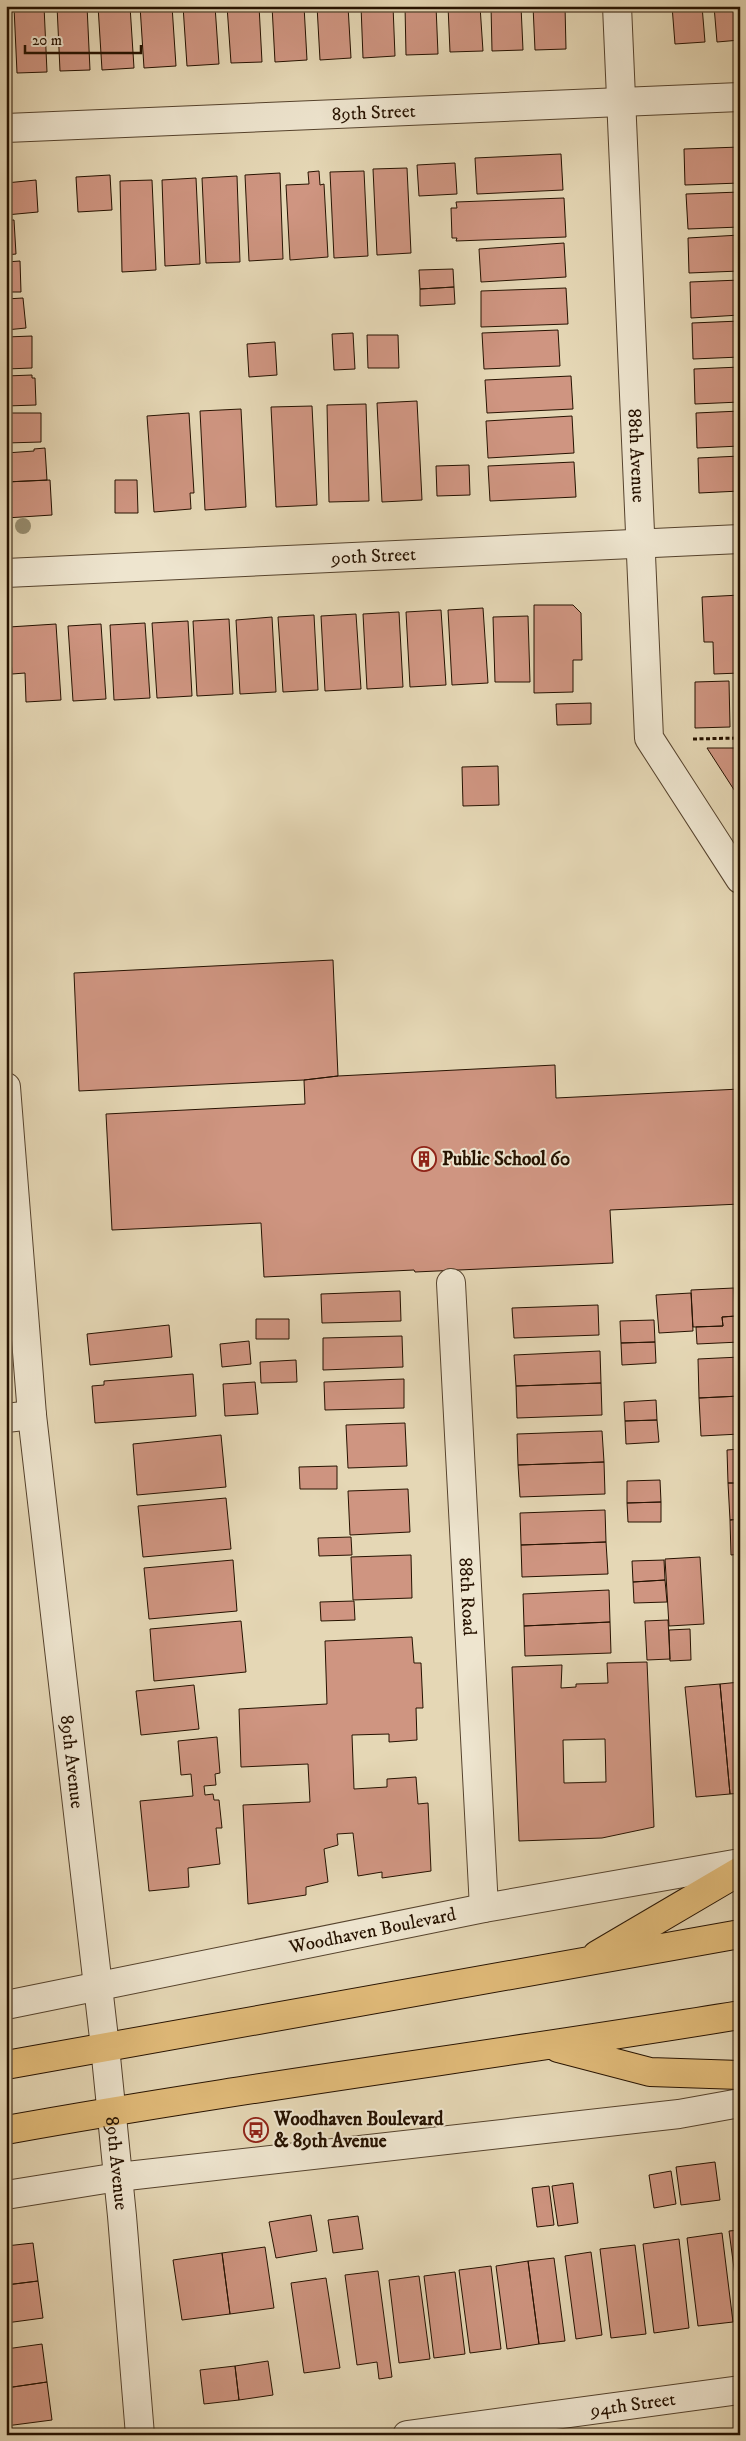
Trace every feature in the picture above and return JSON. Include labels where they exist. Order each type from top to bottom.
[{"type":"main road","points":[[584,1963],[681,1904],[740,1871]]},
{"type":"main road","points":[[6,2065],[740,1934]]},
{"type":"main road","points":[[6,2130],[111,2111],[552,2046],[740,2016]]},
{"type":"main road","points":[[552,2046],[650,2072],[740,2075]]},
{"type":"street","name":"88th Avenue","points":[[618,6],[649,738],[740,879]]},
{"type":"street","name":"89th Street","points":[[6,128],[740,97]]},
{"type":"street","name":"90th Street","points":[[6,573],[740,539]]},
{"type":"street","name":"89th Avenue","points":[[6,1087],[19,1416],[98,1988],[118,2177],[140,2435]]},
{"type":"street","name":"88th Road","points":[[451,1284],[484,1908]]},
{"type":"street","name":"Woodhaven Boulevard","points":[[6,2005],[98,1988],[484,1908],[740,1862]]},
{"type":"street","points":[[6,2195],[118,2177],[679,2114],[740,2103]]},
{"type":"street","name":"94th Street","points":[[407,2435],[740,2390]]},
{"type":"path","points":[[693,739],[740,738]]},
{"type":"building","points":[[44,6],[47,72],[17,73],[14,7]]},
{"type":"building","points":[[57,6],[87,6],[90,70],[60,71]]},
{"type":"building","points":[[98,6],[130,6],[134,68],[102,70]]},
{"type":"building","points":[[140,6],[172,6],[176,66],[144,68]]},
{"type":"building","points":[[183,6],[215,6],[219,64],[187,66]]},
{"type":"building","points":[[227,6],[259,6],[262,62],[231,63]]},
{"type":"building","points":[[272,6],[304,6],[307,60],[275,62]]},
{"type":"building","points":[[317,6],[348,6],[351,58],[320,60]]},
{"type":"building","points":[[361,6],[393,6],[395,56],[363,58]]},
{"type":"building","points":[[405,6],[436,6],[438,54],[406,55]]},
{"type":"building","points":[[448,6],[480,6],[483,51],[450,52]]},
{"type":"building","points":[[491,6],[521,6],[523,50],[492,51]]},
{"type":"building","points":[[533,6],[565,6],[566,49],[535,50]]},
{"type":"building","points":[[672,6],[702,6],[705,42],[675,44]]},
{"type":"building","points":[[714,6],[740,6],[740,40],[717,42]]},
{"type":"building","points":[[740,147],[740,183],[685,185],[684,149]]},
{"type":"building","points":[[561,154],[563,190],[477,194],[475,158]]},
{"type":"building","points":[[455,163],[457,194],[419,196],[417,165]]},
{"type":"building","points":[[407,168],[411,253],[377,255],[373,169]]},
{"type":"building","points":[[319,171],[320,185],[324,184],[328,257],[290,260],[286,185],[309,184],[308,172]]},
{"type":"building","points":[[364,171],[368,256],[334,258],[330,172]]},
{"type":"building","points":[[280,173],[283,259],[249,261],[245,175]]},
{"type":"building","points":[[110,175],[112,210],[78,212],[76,177]]},
{"type":"building","points":[[237,176],[240,262],[206,263],[202,178]]},
{"type":"building","points":[[196,178],[200,264],[165,266],[162,180]]},
{"type":"building","points":[[36,180],[38,212],[6,215],[6,183]]},
{"type":"building","points":[[152,180],[156,270],[122,272],[120,181]]},
{"type":"building","points":[[740,192],[740,227],[688,229],[686,194]]},
{"type":"building","points":[[564,198],[566,237],[456,241],[457,238],[452,238],[451,208],[457,208],[456,202]]},
{"type":"building","points":[[6,220],[14,220],[16,254],[6,255]]},
{"type":"building","points":[[740,235],[740,271],[689,273],[688,238]]},
{"type":"building","points":[[564,243],[566,277],[481,282],[479,249]]},
{"type":"building","points":[[20,261],[21,292],[6,292],[6,262]]},
{"type":"building","points":[[453,269],[454,287],[420,289],[419,270]]},
{"type":"building","points":[[740,280],[740,315],[691,318],[690,282]]},
{"type":"building","points":[[454,287],[455,304],[420,306],[420,289]]},
{"type":"building","points":[[566,288],[568,324],[481,327],[481,291]]},
{"type":"building","points":[[23,298],[26,328],[6,330],[6,299]]},
{"type":"building","points":[[740,321],[740,357],[693,359],[692,323]]},
{"type":"building","points":[[558,330],[560,366],[484,369],[482,333]]},
{"type":"building","points":[[353,333],[355,369],[334,370],[332,334]]},
{"type":"building","points":[[367,335],[398,335],[399,368],[368,368]]},
{"type":"building","points":[[32,336],[32,368],[6,369],[6,337]]},
{"type":"building","points":[[275,342],[277,375],[249,377],[247,344]]},
{"type":"building","points":[[740,367],[740,402],[695,404],[694,369]]},
{"type":"building","points":[[32,375],[32,378],[35,378],[36,405],[6,406],[6,376]]},
{"type":"building","points":[[571,376],[573,409],[487,413],[485,380]]},
{"type":"building","points":[[417,401],[422,500],[382,502],[377,403]]},
{"type":"building","points":[[366,404],[369,501],[329,502],[327,405]]},
{"type":"building","points":[[312,406],[317,505],[276,507],[271,407]]},
{"type":"building","points":[[241,409],[246,507],[205,510],[200,411]]},
{"type":"building","points":[[740,411],[740,446],[697,448],[696,413]]},
{"type":"building","points":[[6,413],[41,413],[41,442],[6,443]]},
{"type":"building","points":[[189,413],[194,493],[190,493],[191,509],[154,512],[147,416]]},
{"type":"building","points":[[572,416],[574,453],[488,458],[486,421]]},
{"type":"building","points":[[45,448],[47,480],[6,482],[6,453],[34,451],[34,449]]},
{"type":"building","points":[[740,456],[740,491],[699,493],[698,458]]},
{"type":"building","points":[[574,462],[576,497],[490,501],[488,466]]},
{"type":"building","points":[[469,465],[470,495],[437,496],[436,466]]},
{"type":"building","points":[[50,480],[52,515],[6,518],[6,482]]},
{"type":"building","points":[[115,480],[137,480],[138,513],[115,513]]},
{"type":"building","points":[[740,595],[740,673],[714,674],[713,642],[704,642],[702,597]]},
{"type":"building","points":[[534,605],[573,605],[581,613],[582,660],[573,660],[573,692],[534,693]]},
{"type":"building","points":[[483,608],[488,683],[452,685],[448,610]]},
{"type":"building","points":[[441,610],[446,685],[410,687],[406,612]]},
{"type":"building","points":[[399,612],[403,687],[367,689],[363,614]]},
{"type":"building","points":[[356,614],[361,689],[325,691],[321,616]]},
{"type":"building","points":[[314,615],[318,690],[283,692],[278,617]]},
{"type":"building","points":[[528,616],[530,682],[495,682],[493,617]]},
{"type":"building","points":[[272,617],[276,692],[240,694],[236,620]]},
{"type":"building","points":[[229,619],[233,694],[197,696],[193,621]]},
{"type":"building","points":[[188,621],[192,696],[157,698],[152,623]]},
{"type":"building","points":[[145,623],[150,698],[114,700],[110,625]]},
{"type":"building","points":[[56,624],[61,700],[26,702],[25,673],[12,674],[9,627]]},
{"type":"building","points":[[101,624],[106,699],[73,701],[68,626]]},
{"type":"building","points":[[729,681],[730,727],[695,728],[695,682]]},
{"type":"building","points":[[591,703],[591,724],[557,725],[556,704]]},
{"type":"building","points":[[707,748],[740,748],[740,799]]},
{"type":"building","points":[[498,766],[499,805],[463,806],[462,767]]},
{"type":"building","points":[[333,960],[338,1076],[304,1080],[79,1091],[74,973]]},
{"type":"building","name":"Public School 60","points":[[555,1065],[556,1098],[740,1089],[740,1204],[610,1210],[613,1263],[415,1272],[414,1270],[264,1277],[261,1223],[112,1230],[106,1114],[305,1104],[304,1080],[338,1076]]},
{"type":"building","points":[[734,1288],[735,1316],[722,1317],[723,1326],[693,1327],[691,1290]]},
{"type":"building","points":[[400,1291],[401,1321],[322,1323],[321,1294]]},
{"type":"building","points":[[691,1293],[693,1331],[659,1333],[656,1295]]},
{"type":"building","points":[[598,1305],[599,1335],[514,1338],[512,1308]]},
{"type":"building","points":[[740,1307],[740,1342],[697,1344],[696,1327],[723,1326],[722,1317],[738,1316],[738,1308]]},
{"type":"building","points":[[256,1319],[289,1319],[289,1339],[256,1339]]},
{"type":"building","points":[[654,1320],[655,1342],[621,1343],[620,1321]]},
{"type":"building","points":[[169,1325],[172,1357],[90,1365],[87,1334]]},
{"type":"building","points":[[402,1336],[403,1367],[323,1370],[323,1338]]},
{"type":"building","points":[[249,1341],[251,1364],[222,1367],[220,1344]]},
{"type":"building","points":[[655,1342],[656,1363],[622,1365],[621,1343]]},
{"type":"building","points":[[600,1351],[601,1383],[516,1386],[514,1355]]},
{"type":"building","points":[[740,1357],[740,1396],[699,1398],[698,1359]]},
{"type":"building","points":[[296,1360],[297,1382],[261,1383],[260,1362]]},
{"type":"building","points":[[193,1374],[196,1416],[95,1423],[92,1386],[104,1385],[104,1381]]},
{"type":"building","points":[[404,1379],[404,1408],[325,1410],[324,1382]]},
{"type":"building","points":[[255,1382],[258,1414],[225,1416],[223,1384]]},
{"type":"building","points":[[601,1383],[602,1415],[517,1418],[516,1386]]},
{"type":"building","points":[[740,1396],[740,1434],[701,1436],[699,1398]]},
{"type":"building","points":[[656,1400],[657,1420],[625,1421],[624,1402]]},
{"type":"building","points":[[657,1420],[659,1442],[626,1444],[625,1421]]},
{"type":"building","points":[[405,1423],[407,1466],[348,1468],[346,1425]]},
{"type":"building","points":[[602,1431],[604,1462],[518,1465],[517,1434]]},
{"type":"building","points":[[221,1435],[226,1487],[137,1495],[133,1444]]},
{"type":"building","points":[[740,1449],[740,1483],[728,1483],[727,1450]]},
{"type":"building","points":[[604,1462],[605,1494],[520,1497],[518,1465]]},
{"type":"building","points":[[337,1466],[337,1489],[300,1489],[299,1467]]},
{"type":"building","points":[[660,1480],[661,1502],[627,1503],[627,1481]]},
{"type":"building","points":[[728,1483],[740,1483],[740,1519],[730,1520]]},
{"type":"building","points":[[408,1489],[410,1532],[350,1535],[348,1491]]},
{"type":"building","points":[[226,1498],[231,1549],[143,1557],[138,1506]]},
{"type":"building","points":[[661,1502],[661,1522],[628,1522],[627,1503]]},
{"type":"building","points":[[605,1510],[606,1542],[521,1545],[520,1513]]},
{"type":"building","points":[[740,1519],[740,1554],[731,1555],[730,1520]]},
{"type":"building","points":[[351,1537],[352,1555],[319,1556],[318,1538]]},
{"type":"building","points":[[606,1542],[608,1574],[522,1577],[521,1545]]},
{"type":"building","points":[[411,1555],[412,1598],[353,1600],[351,1557]]},
{"type":"building","points":[[700,1557],[704,1624],[669,1626],[665,1559]]},
{"type":"building","points":[[233,1560],[237,1611],[149,1619],[144,1568]]},
{"type":"building","points":[[664,1560],[665,1580],[633,1582],[632,1561]]},
{"type":"building","points":[[665,1580],[667,1602],[634,1603],[633,1582]]},
{"type":"building","points":[[609,1590],[610,1622],[524,1626],[523,1594]]},
{"type":"building","points":[[354,1601],[355,1620],[321,1621],[320,1602]]},
{"type":"building","points":[[668,1620],[670,1659],[647,1660],[645,1621]]},
{"type":"building","points":[[241,1621],[246,1672],[154,1681],[150,1629]]},
{"type":"building","points":[[610,1622],[611,1653],[525,1656],[524,1626]]},
{"type":"building","points":[[690,1629],[691,1660],[670,1661],[669,1630]]},
{"type":"building","points":[[412,1637],[414,1663],[421,1663],[423,1708],[416,1708],[417,1740],[389,1742],[389,1734],[352,1735],[354,1789],[387,1787],[387,1779],[416,1777],[418,1804],[428,1803],[431,1871],[382,1878],[382,1872],[358,1876],[353,1833],[337,1834],[338,1845],[324,1849],[328,1882],[306,1887],[306,1895],[248,1904],[243,1805],[310,1802],[308,1764],[241,1767],[239,1709],[327,1704],[325,1641]]},
{"type":"building","points":[[647,1662],[654,1827],[602,1838],[519,1841],[512,1667],[562,1665],[561,1688],[576,1687],[576,1684],[608,1683],[607,1663]],"holes":[[[605,1739],[606,1782],[564,1783],[563,1740]]]},
{"type":"building","points":[[740,1682],[740,1793],[730,1794],[720,1684]]},
{"type":"building","points":[[720,1684],[730,1794],[696,1797],[685,1687]]},
{"type":"building","points":[[194,1685],[199,1729],[141,1735],[136,1691]]},
{"type":"building","points":[[217,1737],[220,1773],[215,1774],[216,1785],[204,1786],[205,1795],[213,1794],[214,1800],[219,1800],[222,1828],[216,1828],[220,1864],[188,1868],[189,1887],[149,1891],[140,1801],[193,1796],[191,1774],[181,1775],[178,1741]]},
{"type":"building","points":[[6,1843],[8,1843],[11,1926],[6,1926]]},
{"type":"building","points":[[715,2162],[720,2200],[681,2205],[676,2167]]},
{"type":"building","points":[[671,2171],[676,2204],[654,2208],[649,2175]]},
{"type":"building","points":[[573,2183],[578,2223],[558,2226],[552,2186]]},
{"type":"building","points":[[549,2186],[554,2225],[537,2227],[532,2188]]},
{"type":"building","points":[[311,2215],[317,2251],[276,2258],[269,2222]]},
{"type":"building","points":[[358,2216],[363,2249],[333,2253],[328,2220]]},
{"type":"building","points":[[740,2230],[740,2313],[729,2231]]},
{"type":"building","points":[[722,2233],[733,2322],[698,2326],[687,2238]]},
{"type":"building","points":[[679,2239],[689,2328],[654,2333],[643,2244]]},
{"type":"building","points":[[33,2243],[38,2281],[6,2285],[6,2246]]},
{"type":"building","points":[[635,2245],[646,2334],[611,2338],[600,2249]]},
{"type":"building","points":[[265,2247],[274,2308],[230,2314],[222,2253]]},
{"type":"building","points":[[591,2252],[602,2335],[576,2339],[565,2256]]},
{"type":"building","points":[[222,2253],[230,2314],[182,2320],[173,2260]]},
{"type":"building","points":[[554,2258],[565,2341],[539,2344],[528,2261]]},
{"type":"building","points":[[528,2261],[539,2344],[507,2349],[496,2266]]},
{"type":"building","points":[[491,2266],[501,2349],[470,2353],[459,2270]]},
{"type":"building","points":[[378,2271],[392,2377],[379,2379],[377,2362],[357,2365],[345,2275]]},
{"type":"building","points":[[455,2272],[465,2354],[434,2358],[424,2276]]},
{"type":"building","points":[[419,2276],[430,2359],[399,2363],[389,2280]]},
{"type":"building","points":[[326,2278],[340,2368],[304,2373],[291,2283]]},
{"type":"building","points":[[38,2281],[43,2318],[6,2323],[6,2285]]},
{"type":"building","points":[[42,2344],[47,2382],[6,2388],[6,2349]]},
{"type":"building","points":[[268,2361],[273,2395],[239,2400],[235,2366]]},
{"type":"building","points":[[235,2366],[239,2400],[204,2404],[200,2370]]},
{"type":"building","points":[[47,2382],[52,2420],[6,2426],[6,2388]]},
{"type":"place","name":"Public School 60","points":[[424,1159]]},
{"type":"place","name":"Woodhaven Boulevard & 89th Avenue","points":[[256,2130]]}]
